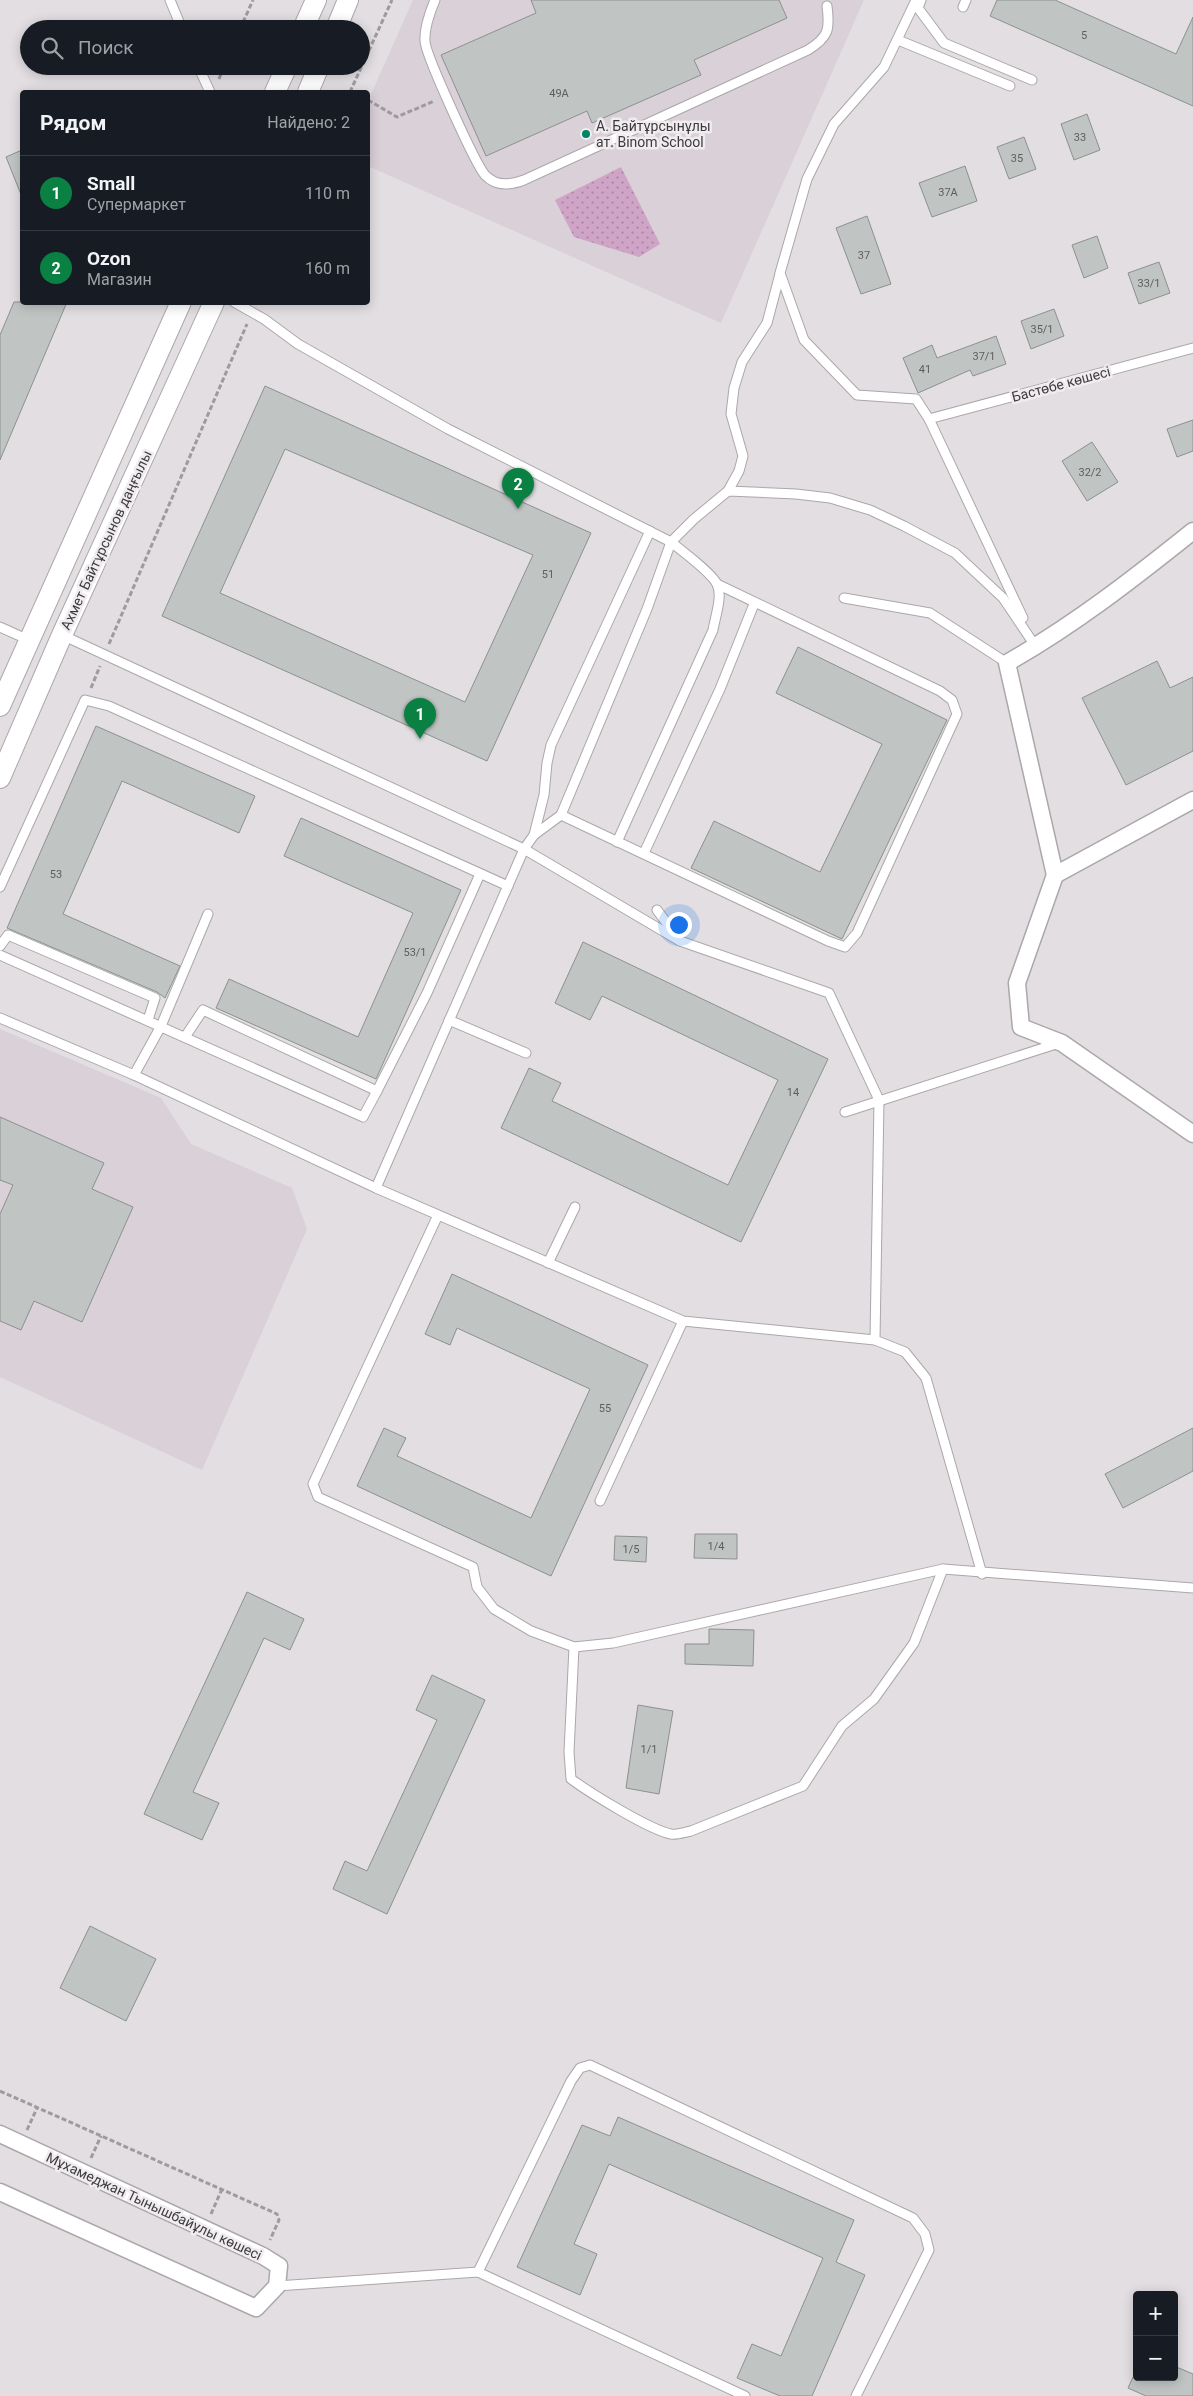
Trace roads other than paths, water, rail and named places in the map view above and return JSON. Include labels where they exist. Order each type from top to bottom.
[{"type":"street","points":[[308,20],[316,0]]},
{"type":"street","points":[[340,20],[348,0]]},
{"type":"street","points":[[276,90],[282,75]]},
{"type":"street","points":[[309,90],[315,75]]},
{"type":"street","name":"Ахмет Байтұрсынов даңғылы","points":[[0,706],[180,305]]},
{"type":"street","name":"Ахмет Байтұрсынов даңғылы","points":[[0,778],[62,635],[213,305]]},
{"type":"street","points":[[1193,531],[1108,599],[1036,647],[1007,663],[1055,874],[1017,983],[1022,1027],[1062,1042],[1193,1134]]},
{"type":"street","points":[[1055,874],[1193,800]]},
{"type":"street","name":"Мұхамеджан Тынышбайұлы көшесі","points":[[0,2134],[263,2256],[279,2266],[277,2286]]},
{"type":"street","points":[[0,2192],[256,2308],[277,2286]]},
{"type":"lane","points":[[170,0],[178,20]]},
{"type":"lane","points":[[435,0],[425,42],[446,96],[485,175],[498,183],[509,185],[524,180],[808,50],[822,42],[829,25],[827,6]]},
{"type":"lane","points":[[376,1188],[524,849],[534,835],[561,815],[647,609],[671,542],[694,519],[728,491],[739,471],[743,456],[731,414],[734,388],[742,362],[767,323],[807,179],[834,124],[884,67],[916,0]]},
{"type":"lane","points":[[921,0],[918,8],[944,43],[1032,80]]},
{"type":"lane","points":[[898,40],[1010,86]]},
{"type":"lane","points":[[202,75],[209,90]]},
{"type":"lane","points":[[780,274],[804,340],[858,395],[916,399],[929,420],[1036,647]]},
{"type":"lane","points":[[239,305],[298,344],[448,429],[671,542],[693,560],[717,584],[754,604],[940,691],[952,700],[957,714],[858,933],[845,947],[828,941],[561,815]]},
{"type":"lane","name":"Бастөбе көшесі","points":[[929,420],[1193,348]]},
{"type":"lane","points":[[728,491],[796,494],[830,498],[870,510],[904,526],[955,553],[1003,598],[1036,647]]},
{"type":"lane","points":[[534,835],[544,795],[551,745],[650,531]]},
{"type":"lane","points":[[617,842],[713,630],[718,602],[717,584]]},
{"type":"lane","points":[[844,598],[930,613],[1007,663]]},
{"type":"lane","points":[[644,853],[720,689],[754,604]]},
{"type":"lane","points":[[0,627],[30,640]]},
{"type":"lane","points":[[62,635],[524,849],[680,941],[829,993],[879,1100],[875,1340]]},
{"type":"lane","points":[[0,887],[86,700],[109,706],[508,886]]},
{"type":"lane","points":[[0,955],[363,1117],[427,993],[480,874]]},
{"type":"lane","points":[[657,910],[680,941]]},
{"type":"lane","points":[[134,1075],[161,1026],[208,914]]},
{"type":"lane","points":[[0,946],[8,935],[155,998],[148,1020]]},
{"type":"lane","points":[[185,1037],[203,1010],[376,1091]]},
{"type":"lane","points":[[0,1018],[134,1075],[438,1216],[683,1321],[875,1340],[905,1352],[926,1378],[982,1574]]},
{"type":"lane","points":[[449,1020],[526,1053]]},
{"type":"lane","points":[[845,1112],[1062,1042]]},
{"type":"lane","points":[[548,1263],[575,1207]]},
{"type":"lane","points":[[438,1216],[313,1484],[318,1497],[332,1505],[473,1567],[477,1587],[494,1609],[531,1631],[574,1647],[613,1643],[943,1569],[982,1574],[1193,1588]]},
{"type":"lane","points":[[600,1501],[683,1321]]},
{"type":"lane","points":[[574,1647],[569,1752],[572,1779],[589,1793],[653,1826],[672,1834],[691,1831],[803,1786],[842,1726],[874,1699],[914,1643],[943,1569]]},
{"type":"lane","points":[[478,2272],[571,2081],[580,2068],[590,2065],[913,2218],[925,2234],[929,2250],[856,2396]]},
{"type":"lane","points":[[277,2286],[478,2272],[745,2396]]},
{"type":"place","name":"А. Байтұрсынұлы ат. Binom School","points":[[586,134]]},
{"type":"place","name":"Ozon","points":[[518,509]]},
{"type":"place","name":"Small","points":[[420,739]]}]
